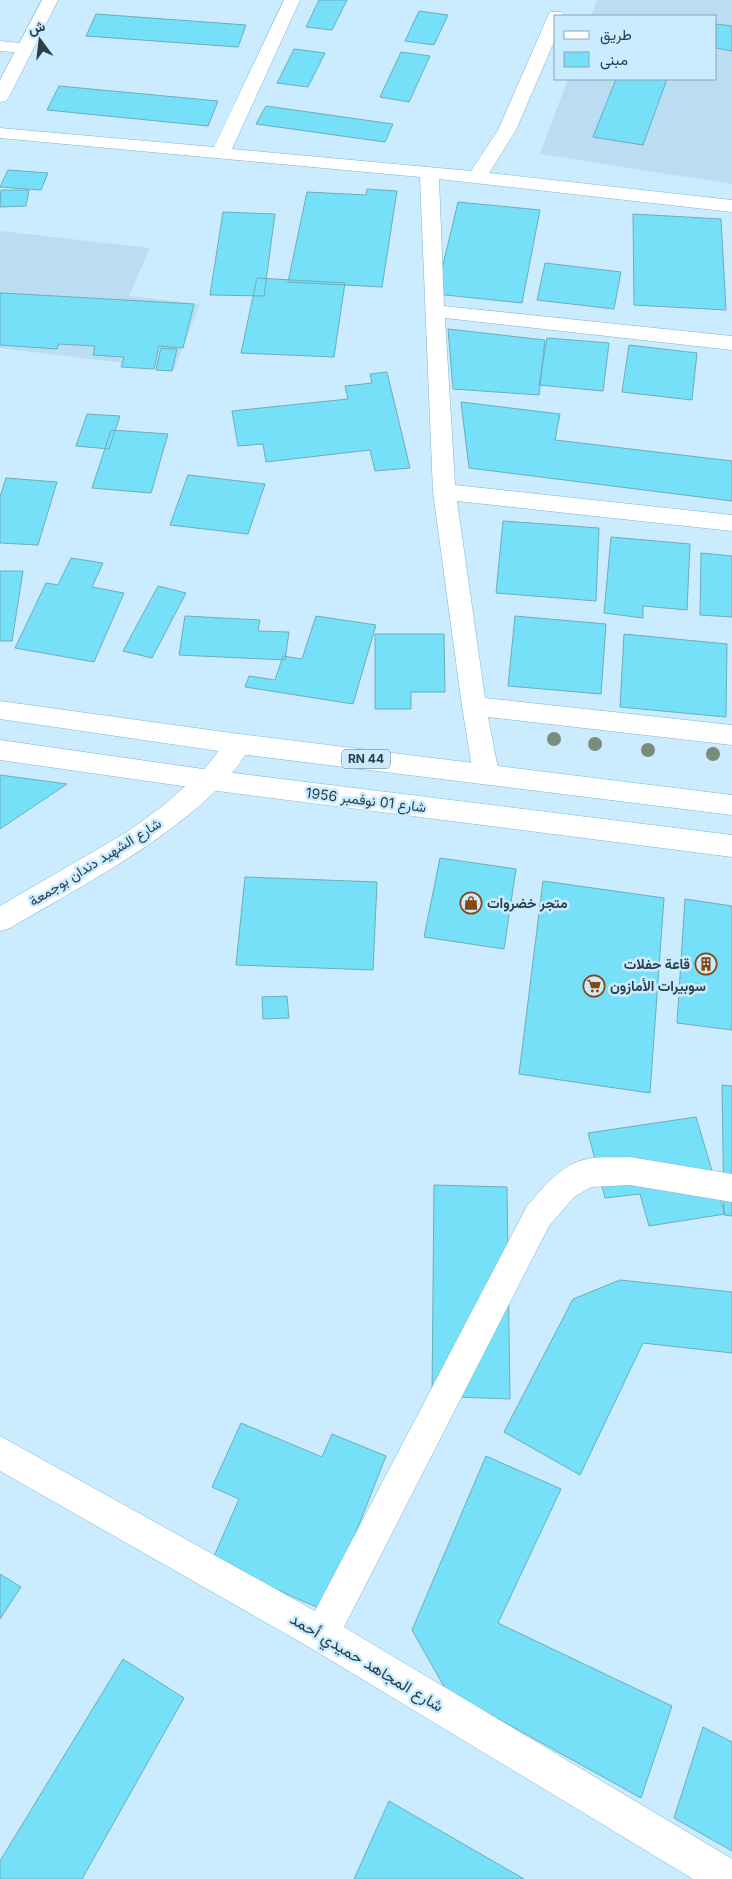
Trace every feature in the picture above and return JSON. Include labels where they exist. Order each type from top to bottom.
[{"type":"street","points":[[0,97],[50,0]]},
{"type":"street","points":[[220,152],[292,0]]},
{"type":"street","points":[[556,15],[563,0]]},
{"type":"street","points":[[476,177],[507,130],[554,21]]},
{"type":"street","points":[[0,46],[24,48]]},
{"type":"street","points":[[0,133],[429,172],[732,206]]},
{"type":"street","points":[[429,172],[444,492],[474,706],[486,774]]},
{"type":"street","points":[[434,310],[732,343]]},
{"type":"street","points":[[444,492],[732,523]]},
{"type":"street","points":[[474,706],[732,736]]},
{"type":"street","name":"RN 44","points":[[0,710],[239,744],[732,805]]},
{"type":"street","name":"شارع الشهيد دندان بوجمعة","points":[[0,920],[136,839],[169,815],[210,780],[239,744]]},
{"type":"street","name":"شارع 01 نوفمبر 1956","points":[[0,750],[210,780],[732,846]]},
{"type":"street","points":[[322,1634],[538,1216],[563,1187],[587,1173],[630,1171],[732,1188]]},
{"type":"street","name":"شارع المجاهد حميدي أحمد","points":[[0,1453],[322,1634],[729,1879]]},
{"type":"shaded area","points":[[597,0],[732,0],[732,184],[540,154],[568,80],[717,80],[717,15],[591,15]]},
{"type":"shaded area","points":[[0,231],[150,248],[129,296],[200,304],[174,369],[0,348]]},
{"type":"building","points":[[319,0],[347,0],[332,30],[306,27]]},
{"type":"building","points":[[419,11],[448,15],[434,45],[405,41]]},
{"type":"building","points":[[96,14],[246,25],[238,47],[86,36]]},
{"type":"building","points":[[717,24],[732,26],[732,51],[717,48]]},
{"type":"building","points":[[294,49],[325,53],[308,87],[277,83]]},
{"type":"building","points":[[401,52],[430,56],[409,102],[380,97]]},
{"type":"building","points":[[616,80],[667,80],[643,145],[593,137]]},
{"type":"building","points":[[59,86],[218,101],[208,126],[47,110]]},
{"type":"building","points":[[266,106],[393,124],[385,142],[256,124]]},
{"type":"building","points":[[8,170],[48,173],[41,190],[0,187]]},
{"type":"building","points":[[367,189],[397,191],[382,287],[288,282],[307,192],[366,195]]},
{"type":"building","points":[[1,190],[29,190],[26,206],[0,207]]},
{"type":"building","points":[[458,202],[540,210],[522,303],[436,294]]},
{"type":"building","points":[[223,212],[275,214],[264,296],[210,295]]},
{"type":"building","points":[[633,214],[721,219],[726,310],[634,305]]},
{"type":"building","points":[[545,263],[621,272],[614,309],[537,300]]},
{"type":"building","points":[[257,278],[345,283],[334,357],[241,353]]},
{"type":"building","points":[[0,293],[194,304],[183,348],[159,346],[154,369],[121,367],[124,357],[93,355],[95,346],[59,344],[57,349],[0,345]]},
{"type":"building","points":[[448,329],[545,340],[539,395],[453,389]]},
{"type":"building","points":[[547,338],[609,343],[603,391],[539,385]]},
{"type":"building","points":[[629,345],[697,353],[692,400],[622,392]]},
{"type":"building","points":[[161,348],[177,349],[172,371],[156,370]]},
{"type":"building","points":[[387,372],[410,468],[375,471],[370,450],[266,462],[263,444],[238,446],[232,411],[348,399],[345,386],[372,383],[370,374]]},
{"type":"building","points":[[461,402],[560,414],[555,440],[732,461],[732,501],[469,468]]},
{"type":"building","points":[[87,414],[120,416],[109,449],[76,446]]},
{"type":"building","points":[[111,430],[168,434],[151,493],[92,488]]},
{"type":"building","points":[[188,475],[265,484],[248,534],[170,525]]},
{"type":"building","points":[[6,478],[57,482],[38,545],[0,543],[0,497]]},
{"type":"building","points":[[503,521],[599,528],[596,601],[496,593]]},
{"type":"building","points":[[611,537],[690,544],[687,610],[643,606],[643,618],[604,613]]},
{"type":"building","points":[[701,553],[732,556],[732,617],[700,615]]},
{"type":"building","points":[[71,558],[103,563],[92,587],[124,593],[94,662],[15,648],[46,583],[58,585]]},
{"type":"building","points":[[0,571],[23,571],[12,641],[0,641]]},
{"type":"building","points":[[158,586],[186,593],[152,658],[123,651]]},
{"type":"building","points":[[185,616],[260,620],[258,631],[289,632],[285,660],[179,655]]},
{"type":"building","points":[[316,616],[376,625],[353,704],[245,687],[249,676],[275,680],[283,656],[302,659]]},
{"type":"building","points":[[515,616],[606,624],[601,694],[508,686]]},
{"type":"building","points":[[375,634],[444,634],[445,692],[411,692],[411,709],[375,709]]},
{"type":"building","points":[[624,634],[727,644],[726,717],[620,707]]},
{"type":"building","points":[[0,775],[67,784],[0,829]]},
{"type":"building","name":"متجر خضروات","points":[[440,858],[516,869],[504,949],[424,937]]},
{"type":"building","points":[[245,877],[377,882],[373,970],[236,965]]},
{"type":"building","name":"سوبيرات الأمازون","points":[[543,881],[664,898],[650,1093],[519,1074]]},
{"type":"building","name":"قاعة حفلات","points":[[685,899],[732,906],[732,1030],[677,1023]]},
{"type":"building","points":[[287,996],[289,1018],[263,1019],[262,997]]},
{"type":"building","points":[[722,1085],[732,1086],[732,1216],[724,1215]]},
{"type":"building","points":[[696,1117],[725,1214],[649,1226],[640,1194],[605,1198],[588,1133]]},
{"type":"building","points":[[434,1185],[507,1187],[510,1399],[432,1396]]},
{"type":"building","points":[[620,1280],[732,1292],[732,1353],[643,1343],[580,1475],[504,1432],[573,1299]]},
{"type":"building","points":[[241,1423],[322,1457],[332,1434],[386,1456],[325,1611],[212,1561],[239,1499],[212,1487]]},
{"type":"building","points":[[486,1456],[561,1489],[498,1623],[672,1706],[641,1798],[446,1690],[412,1630]]},
{"type":"building","points":[[0,1574],[21,1587],[0,1619]]},
{"type":"building","points":[[123,1659],[184,1698],[82,1879],[0,1879],[0,1861]]},
{"type":"building","points":[[703,1727],[732,1742],[732,1851],[674,1818]]},
{"type":"building","points":[[389,1801],[524,1879],[354,1879]]},
{"type":"place","name":"متجر خضروات","points":[[471,903]]},
{"type":"place","name":"قاعة حفلات","points":[[706,964]]},
{"type":"place","name":"سوبيرات الأمازون","points":[[594,986]]}]
